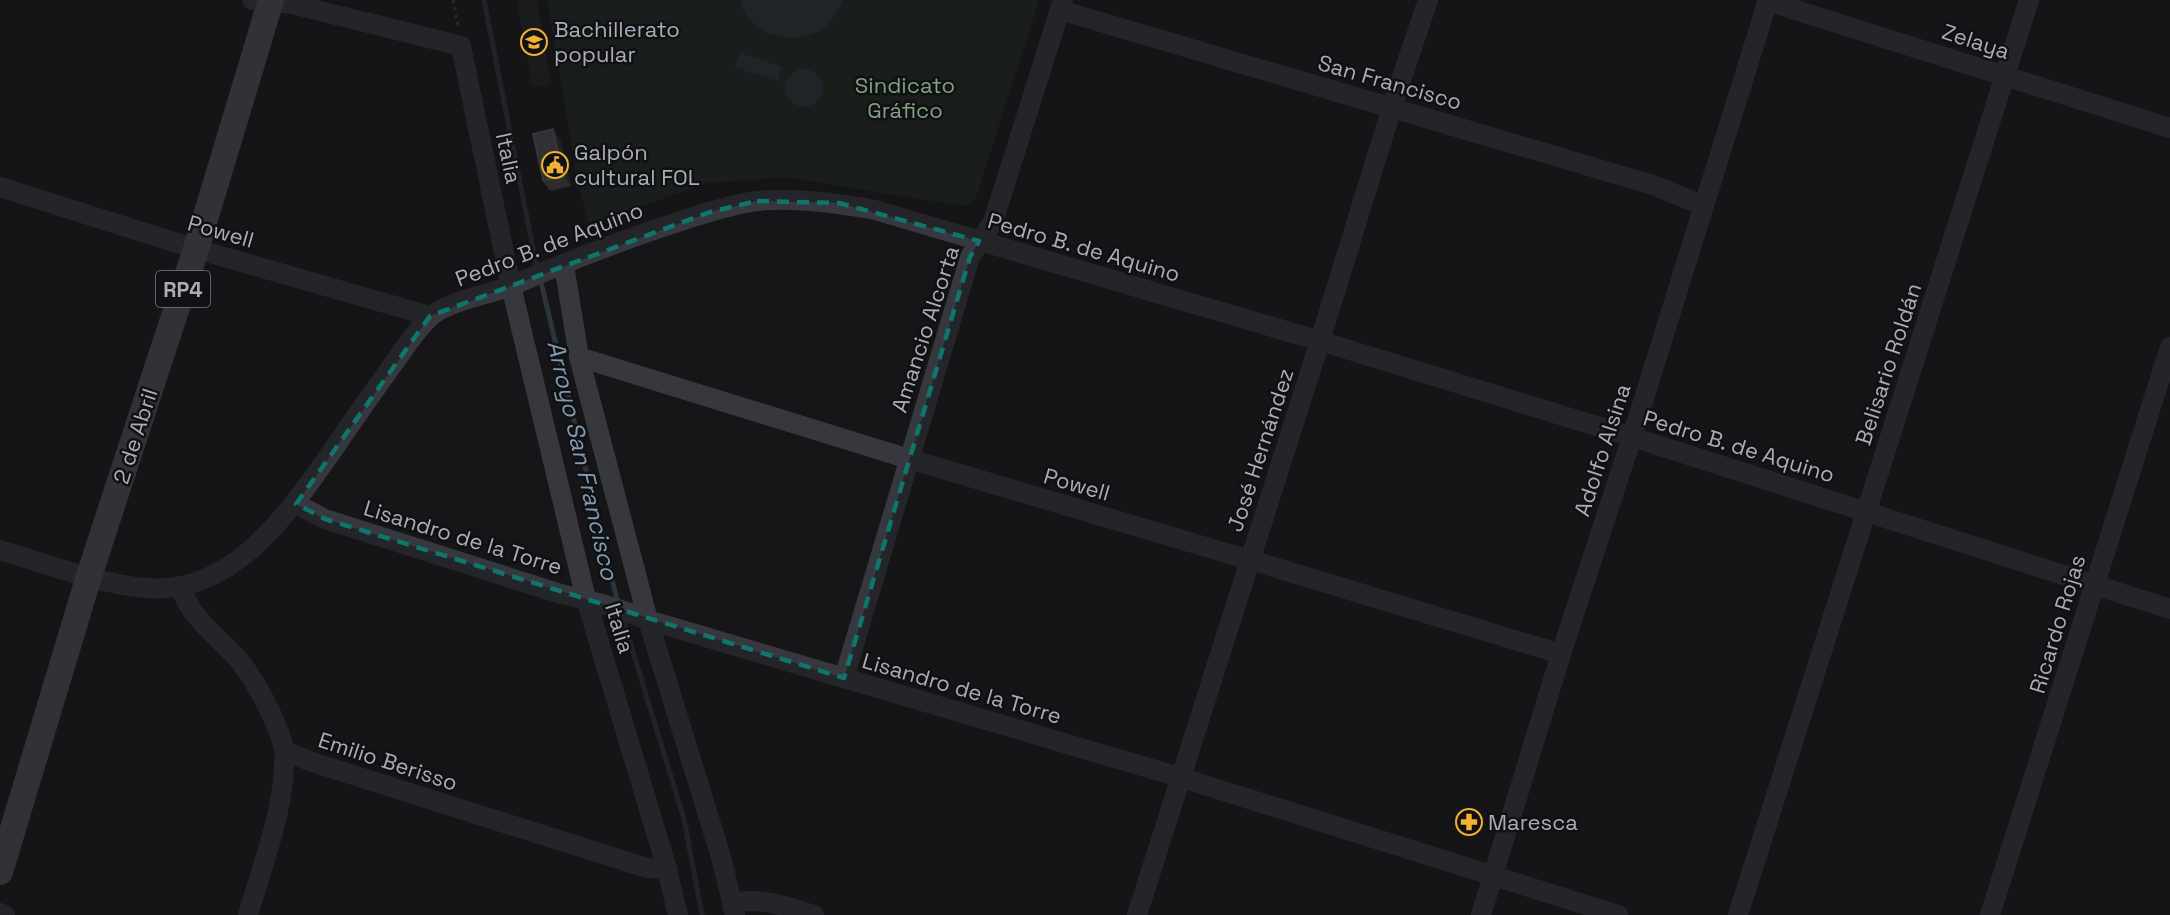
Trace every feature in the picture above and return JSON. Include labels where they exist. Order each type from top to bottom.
[{"type":"main road","name":"2 de Abril","points":[[0,872],[89,576],[196,249],[265,1]]},
{"type":"street","name":"José Hernández","points":[[1137,915],[1392,107],[1428,0]]},
{"type":"street","name":"Zelaya","points":[[1768,0],[2170,128]]},
{"type":"street","name":"Adolfo Alsina","points":[[1481,915],[1768,0]]},
{"type":"street","name":"Belisario Roldán","points":[[1738,915],[2029,0]]},
{"type":"street","points":[[265,1],[292,4],[461,46]]},
{"type":"street","name":"San Francisco","points":[[1061,5],[1653,185],[1704,206]]},
{"type":"street","name":"Amancio Alcorta","points":[[844,678],[970,257],[993,222],[1061,5]]},
{"type":"street","name":"Italia","points":[[461,46],[516,284],[594,601],[678,915]]},
{"type":"street","name":"Powell","points":[[0,187],[196,249],[430,316]]},
{"type":"street","name":"Pedro B. de Aquino","points":[[89,576],[145,588],[181,586],[203,580],[231,565],[296,504],[368,399],[430,316],[450,306],[516,284],[659,228],[710,212],[757,201],[800,201],[839,203],[863,208],[1320,341],[1632,437],[2170,609]]},
{"type":"street","name":"Italia","points":[[556,267],[641,617],[721,857],[734,909]]},
{"type":"street","name":"Ricardo Rojas","points":[[1990,915],[2069,672],[2170,347]]},
{"type":"street","name":"Powell","points":[[579,357],[909,459],[1561,654]]},
{"type":"street","name":"Lisandro de la Torre","points":[[296,504],[325,519],[561,594],[594,601],[1179,777],[1618,915]]},
{"type":"street","points":[[0,550],[89,576]]},
{"type":"street","name":"Emilio Berisso","points":[[181,586],[184,601],[192,612],[242,664],[261,696],[285,751],[312,762],[647,868],[667,869]]},
{"type":"street","points":[[249,915],[277,814],[285,751]]},
{"type":"street","points":[[734,909],[753,900],[767,901],[814,915]]},
{"type":"street","points":[[0,914],[5,915]]},
{"type":"path","points":[[453,0],[461,46]]},
{"type":"highlighted area","points":[[757,201],[839,203],[979,241],[970,257],[844,678],[325,519],[296,504],[430,316],[710,212]]},
{"type":"shaded area","name":"Bachillerato popular","points":[[517,0],[537,0],[551,84],[532,87]]},
{"type":"shaded area","points":[[740,0],[842,0],[842,3],[831,21],[820,30],[799,38],[787,38],[765,32],[756,26],[747,16]]},
{"type":"shaded area","points":[[740,53],[782,67],[777,81],[734,67]]},
{"type":"shaded area","points":[[804,69],[817,75],[823,88],[817,101],[804,107],[791,101],[785,88],[791,75]]},
{"type":"green space","name":"Sindicato Gráfico","points":[[547,0],[1039,0],[975,201],[964,206],[784,177],[707,183],[589,225],[577,179]]},
{"type":"building","points":[[553,129],[564,176],[543,181],[533,134]]},
{"type":"waterway","name":"Arroyo San Francisco","points":[[484,0],[537,269]]},
{"type":"waterway","name":"Arroyo San Francisco","points":[[540,278],[618,604]]},
{"type":"waterway","name":"Arroyo San Francisco","points":[[622,616],[684,819],[702,915]]},
{"type":"place","name":"Bachillerato popular","points":[[534,42]]},
{"type":"place","name":"Galpón cultural FOL","points":[[555,165]]},
{"type":"place","name":"Maresca","points":[[1469,822]]}]
